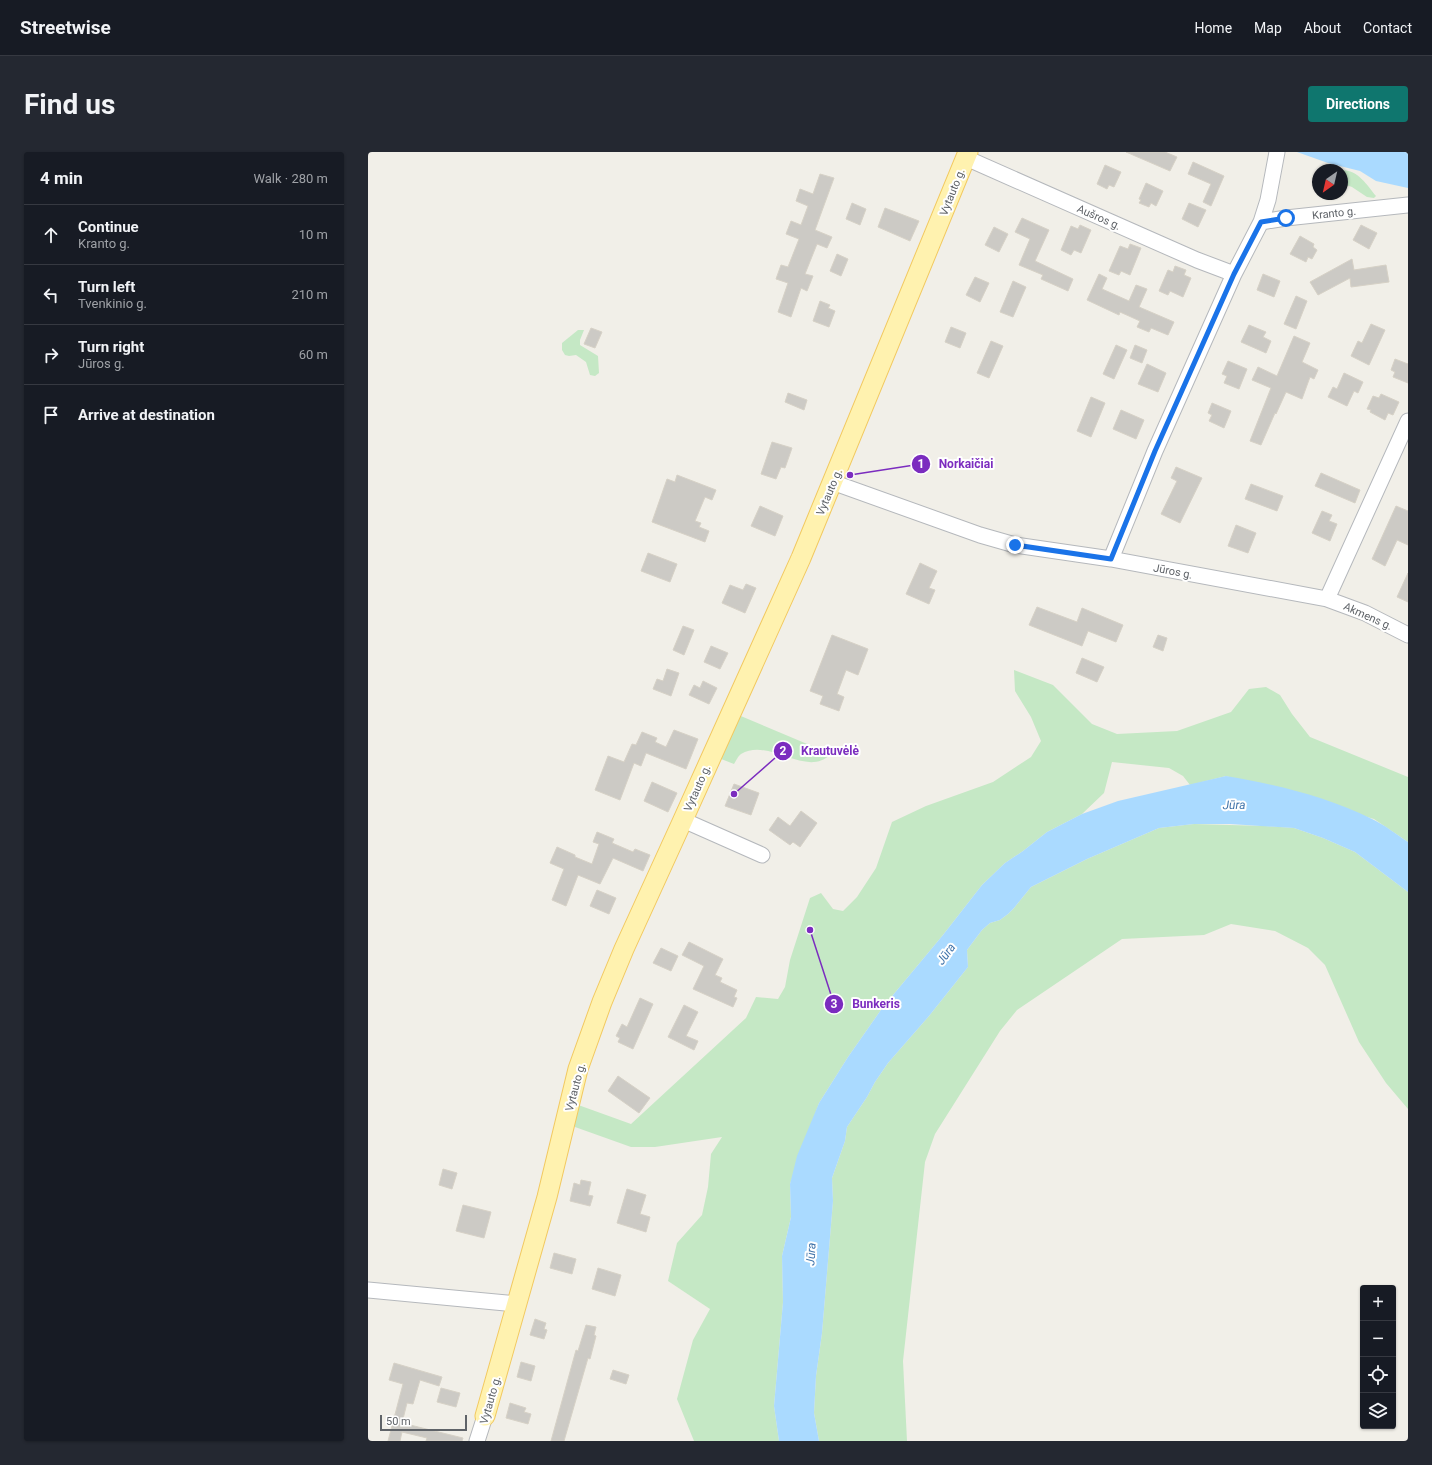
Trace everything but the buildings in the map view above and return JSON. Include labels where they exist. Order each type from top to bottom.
[{"type":"main road","name":"Vytauto g.","points":[[485,1416],[547,1197],[578,1069],[602,1002],[624,949],[801,558],[967,155]]},
{"type":"street","points":[[1111,559],[1153,456],[1234,274],[1261,222],[1268,200],[1277,152]]},
{"type":"street","name":"Aušros g.","points":[[967,155],[1190,257],[1234,274]]},
{"type":"street","name":"Kranto g.","points":[[1261,222],[1408,205]]},
{"type":"street","points":[[1327,599],[1408,421]]},
{"type":"street","name":"Jūros g.","points":[[832,482],[998,541],[1015,545],[1111,559],[1327,599]]},
{"type":"street","name":"Akmens g.","points":[[1327,599],[1365,613],[1408,635]]},
{"type":"street","points":[[683,820],[762,855]]},
{"type":"street","points":[[368,1290],[517,1304]]},
{"type":"street","name":"Vytauto g.","points":[[478,1441],[485,1416]]},
{"type":"green space","points":[[1348,171],[1362,179],[1376,196],[1374,198],[1367,197],[1348,186]]},
{"type":"green space","points":[[578,330],[584,330],[580,340],[580,345],[598,356],[599,373],[595,376],[590,375],[586,362],[576,355],[565,355],[562,350],[562,343]]},
{"type":"green space","points":[[1014,670],[1053,685],[1092,724],[1117,734],[1177,731],[1231,712],[1249,689],[1266,687],[1280,695],[1292,714],[1310,737],[1408,777],[1408,842],[1374,819],[1226,776],[1190,785],[1183,776],[1169,768],[1112,762],[1104,793],[1082,814],[1047,832],[1005,863],[982,885],[943,935],[883,1007],[848,1057],[819,1103],[790,1184],[791,1217],[782,1256],[783,1302],[774,1406],[779,1441],[694,1441],[677,1399],[693,1340],[710,1309],[668,1281],[677,1243],[702,1215],[708,1187],[711,1154],[722,1137],[655,1147],[631,1147],[575,1127],[570,1102],[631,1124],[746,1018],[756,997],[778,999],[785,987],[790,960],[810,898],[821,893],[833,909],[843,911],[857,897],[876,868],[892,822],[926,806],[993,782],[1031,757],[1041,741],[1031,717],[1015,691]]},
{"type":"green space","points":[[736,714],[831,754],[821,760],[810,762],[799,761],[764,750],[752,750],[741,754],[734,764],[716,757]]},
{"type":"green space","points":[[1194,824],[1294,828],[1323,838],[1355,852],[1408,892],[1408,1109],[1386,1083],[1359,1042],[1325,965],[1308,948],[1275,931],[1231,924],[1204,935],[1122,939],[1017,1010],[1000,1031],[935,1134],[925,1162],[903,1361],[907,1441],[819,1441],[814,1413],[816,1376],[822,1333],[833,1201],[832,1178],[845,1141],[847,1127],[888,1063],[929,1016],[968,967],[967,950],[982,930],[990,923],[1000,920],[1008,914],[1031,887],[1087,859],[1159,828]]},
{"type":"water","points":[[1297,152],[1408,152],[1408,188],[1376,181],[1360,171],[1348,168],[1348,164],[1328,163]]},
{"type":"water","name":"Jūra","points":[[1226,776],[1301,792],[1337,804],[1377,821],[1408,842],[1408,892],[1355,852],[1323,838],[1294,828],[1230,824],[1194,824],[1159,828],[1087,859],[1031,887],[1008,914],[1000,920],[990,923],[982,930],[967,950],[968,967],[929,1016],[888,1063],[847,1127],[845,1141],[832,1178],[833,1201],[822,1333],[816,1376],[814,1413],[819,1441],[779,1441],[774,1406],[783,1302],[782,1256],[791,1217],[790,1184],[797,1156],[819,1103],[848,1057],[883,1007],[943,935],[982,885],[1005,863],[1047,832],[1082,814],[1118,801]]},
{"type":"place","name":"Norkaičiai","points":[[850,475]]},
{"type":"place","name":"Krautuvėlė","points":[[734,794]]},
{"type":"place","name":"Bunkeris","points":[[810,930]]},
{"type":"route","points":[[1015,545],[1111,559],[1153,456],[1236,269],[1261,222],[1286,218]]}]
